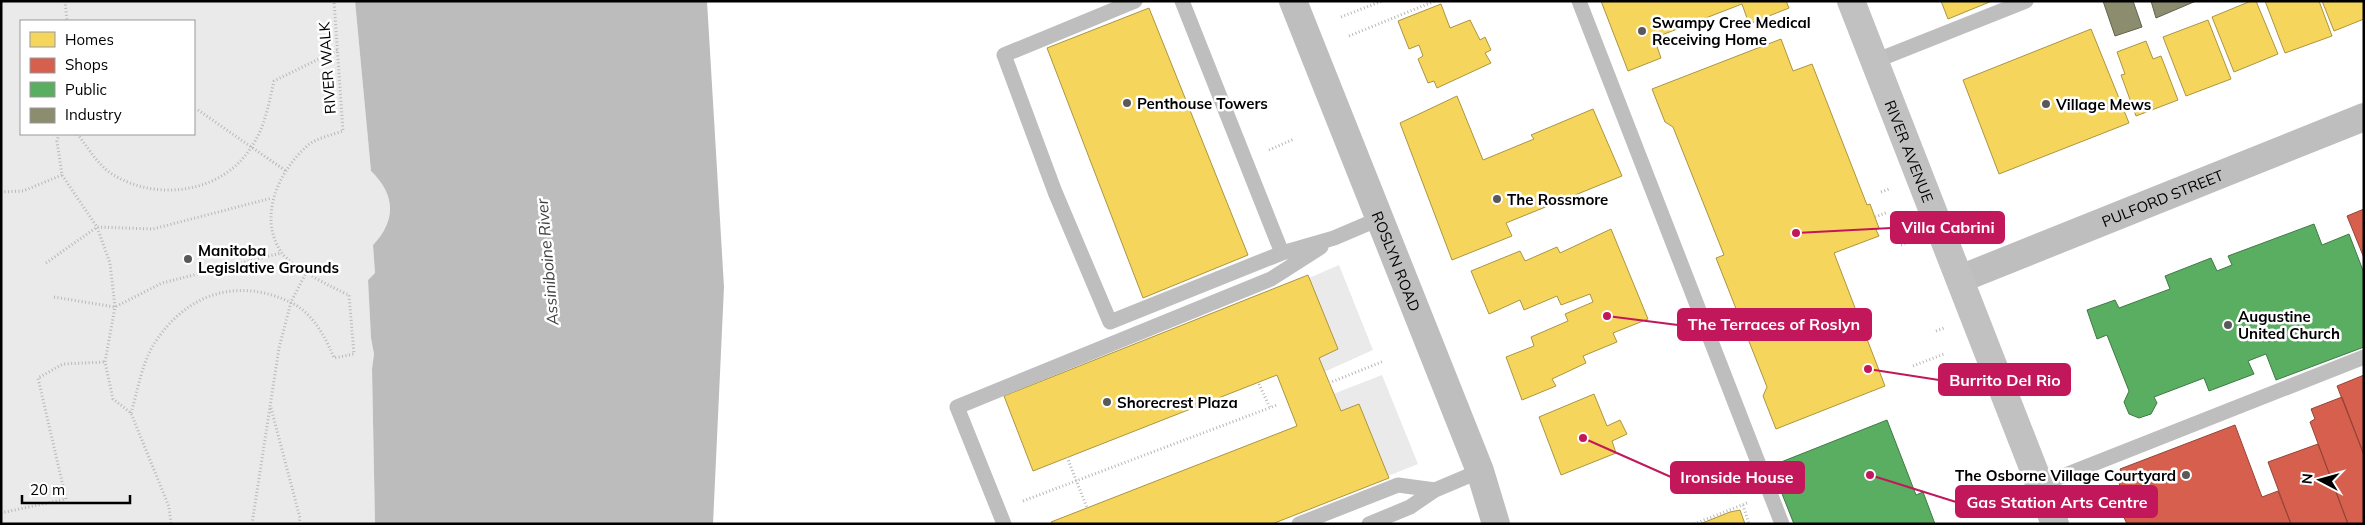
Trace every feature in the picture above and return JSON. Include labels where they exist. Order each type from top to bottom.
[{"type":"street","name":"ROSLYN ROAD","points":[[1293,1],[1381,218],[1480,471],[1496,524]]},
{"type":"street","name":"RIVER AVENUE","points":[[1851,1],[2055,524]]},
{"type":"street","name":"PULFORD STREET","points":[[1960,279],[2364,117]]},
{"type":"lane","points":[[1135,1],[1004,55],[1055,192],[1110,322],[1282,252],[1334,238],[1381,218]]},
{"type":"lane","points":[[1182,1],[1282,252]]},
{"type":"lane","points":[[1579,1],[1782,524]]},
{"type":"lane","points":[[1875,61],[2026,1]]},
{"type":"lane","points":[[1004,524],[957,407],[1271,279],[1334,238]]},
{"type":"lane","points":[[2040,485],[2364,358]]},
{"type":"lane","points":[[1369,524],[1410,507],[1435,490],[1480,471]]},
{"type":"lane","points":[[1299,524],[1398,485],[1435,490]]},
{"type":"path","points":[[65,1],[68,20]]},
{"type":"path","name":"RIVER WALK","points":[[281,253],[270,226],[272,198],[286,171],[308,144],[343,131],[334,1]]},
{"type":"path","points":[[1342,17],[1382,1]]},
{"type":"path","points":[[1349,36],[1435,1]]},
{"type":"path","points":[[78,135],[94,158],[110,172],[131,182],[156,189],[174,191],[194,188],[216,180],[236,165],[252,147],[262,127],[274,81],[337,50]]},
{"type":"path","points":[[198,110],[286,171]]},
{"type":"path","points":[[59,135],[57,141],[62,175],[98,227],[110,263],[115,307],[105,362],[114,399],[131,413],[168,507],[171,524]]},
{"type":"path","points":[[1,192],[23,191],[62,175]]},
{"type":"path","points":[[46,263],[98,227],[154,229],[272,198]]},
{"type":"path","points":[[1875,217],[1888,212]]},
{"type":"path","points":[[54,297],[115,307],[162,283],[281,253],[329,287],[349,295],[354,354],[334,358],[320,330],[307,315],[291,302],[270,295],[226,292],[204,297],[186,308],[155,342],[144,368],[131,413]]},
{"type":"path","points":[[252,524],[279,348],[291,302],[306,272]]},
{"type":"path","points":[[1913,366],[1944,354]]},
{"type":"path","points":[[1329,383],[1384,361]]},
{"type":"path","points":[[1,514],[66,499],[38,378],[63,364],[105,362]]},
{"type":"path","points":[[1259,384],[1270,408]]},
{"type":"path","points":[[1020,502],[1277,405]]},
{"type":"path","points":[[270,406],[300,518],[299,524]]},
{"type":"path","points":[[1067,457],[1087,508]]},
{"type":"path","points":[[1694,524],[1771,494]]},
{"type":"path","points":[[1742,505],[1749,524]]},
{"type":"shaded area","name":"Manitoba Legislative Grounds","points":[[1,1],[355,1],[371,171],[385,189],[390,207],[386,226],[381,236],[373,245],[375,273],[368,280],[371,338],[374,354],[372,369],[375,524],[1,524]]},
{"type":"shaded area","points":[[1339,265],[1373,350],[1324,372],[1319,358],[1338,349],[1309,278]]},
{"type":"shaded area","points":[[1382,375],[1418,464],[1388,476],[1341,411],[1333,394]]},
{"type":"water","name":"Assiniboine River","points":[[355,1],[707,1],[724,287],[713,524],[375,524],[372,369],[374,354],[371,338],[368,280],[375,273],[373,245],[381,236],[386,226],[390,207],[385,189],[371,171]]},
{"type":"building: Homes","name":"Swampy Cree Medical Receiving Home","points":[[1601,1],[1786,1],[1789,8],[1749,24],[1742,4],[1654,38],[1661,58],[1628,71]]},
{"type":"building: Homes","points":[[1941,1],[1992,1],[1948,19]]},
{"type":"building: Homes","points":[[2251,1],[2256,1],[2278,54],[2234,72],[2212,17]]},
{"type":"building: Homes","points":[[2265,1],[2319,1],[2332,36],[2285,53]]},
{"type":"building: Homes","points":[[2322,1],[2364,1],[2364,19],[2334,31]]},
{"type":"building: Homes","points":[[1441,4],[1450,28],[1470,20],[1480,40],[1485,37],[1491,50],[1485,53],[1491,63],[1437,88],[1434,81],[1428,83],[1418,59],[1423,56],[1419,45],[1409,49],[1398,21]]},
{"type":"building: Homes","name":"Penthouse Towers","points":[[1149,8],[1248,255],[1143,298],[1047,48]]},
{"type":"building: Homes","points":[[2208,20],[2231,79],[2186,96],[2163,37]]},
{"type":"building: Homes","name":"Village Mews","points":[[2091,29],[2129,123],[1999,174],[1963,80]]},
{"type":"building: Homes","points":[[1781,39],[1793,71],[1812,64],[1867,205],[1870,204],[1879,228],[1876,230],[1879,236],[1834,253],[1885,386],[1776,429],[1763,396],[1767,387],[1716,258],[1724,255],[1673,127],[1665,122],[1652,89]]},
{"type":"building: Homes","points":[[2146,41],[2153,59],[2161,56],[2178,100],[2136,116],[2121,75],[2125,74],[2117,52]]},
{"type":"building: Homes","name":"The Rossmore","points":[[1457,96],[1483,160],[1534,139],[1531,135],[1593,109],[1622,176],[1506,223],[1512,236],[1452,260],[1400,123]]},
{"type":"building: Homes","points":[[1611,229],[1648,319],[1613,333],[1617,342],[1583,356],[1586,363],[1552,379],[1556,386],[1522,400],[1506,357],[1534,346],[1531,337],[1568,321],[1565,314],[1593,302],[1590,294],[1561,305],[1557,296],[1524,310],[1520,300],[1489,314],[1471,271],[1520,251],[1525,261],[1557,247],[1560,253]]},
{"type":"building: Homes","name":"Shorecrest Plaza","points":[[1308,275],[1338,349],[1319,358],[1341,411],[1359,404],[1389,478],[1272,524],[1052,524],[1051,522],[1297,426],[1277,375],[1033,471],[1004,396]]},
{"type":"building: Homes","points":[[1594,394],[1607,426],[1620,420],[1627,434],[1612,441],[1616,453],[1561,475],[1539,417]]},
{"type":"building: Homes","points":[[1740,510],[1745,524],[1700,524],[1730,512]]},
{"type":"building: Shops","points":[[2364,209],[2364,258],[2347,216]]},
{"type":"building: Shops","points":[[2364,375],[2364,455],[2337,386]]},
{"type":"building: Shops","points":[[2342,397],[2364,455],[2364,524],[2348,524],[2310,422],[2315,419],[2311,409]]},
{"type":"building: Shops","name":"The Osborne Village Courtyard","points":[[2235,425],[2262,497],[2278,491],[2291,524],[2127,524],[2122,513],[2132,510],[2134,504],[2130,494],[2122,491],[2117,478],[2121,472],[2120,469]]},
{"type":"building: Shops","points":[[2318,444],[2348,524],[2291,524],[2268,462]]},
{"type":"building: Public","name":"Augustine United Church","points":[[2314,224],[2322,245],[2349,234],[2364,273],[2364,347],[2276,380],[2266,354],[2248,361],[2254,374],[2209,391],[2204,378],[2154,397],[2157,403],[2151,414],[2139,418],[2129,414],[2124,402],[2129,391],[2107,335],[2097,339],[2087,310],[2115,300],[2119,308],[2170,289],[2165,276],[2211,258],[2217,271],[2232,265],[2228,256]]},
{"type":"building: Public","points":[[1887,420],[1916,495],[1923,492],[1935,524],[1794,524],[1771,466]]},
{"type":"building: Industry","points":[[2103,1],[2133,1],[2142,27],[2115,36]]},
{"type":"building: Industry","points":[[2151,1],[2196,1],[2156,18]]},
{"type":"place","name":"Swampy Cree Medical Receiving Home","points":[[1642,31]]},
{"type":"place","name":"Penthouse Towers","points":[[1127,103]]},
{"type":"place","name":"Village Mews","points":[[2046,104]]},
{"type":"place","name":"The Rossmore","points":[[1497,199]]},
{"type":"place","name":"Villa Cabrini","points":[[1796,233]]},
{"type":"place","name":"Manitoba Legislative Grounds","points":[[188,259]]},
{"type":"place","name":"The Terraces of Roslyn","points":[[1607,316]]},
{"type":"place","name":"Augustine United Church","points":[[2228,325]]},
{"type":"place","name":"Burrito Del Rio","points":[[1868,369]]},
{"type":"place","name":"Shorecrest Plaza","points":[[1107,402]]},
{"type":"place","name":"Ironside House","points":[[1583,438]]},
{"type":"place","name":"Gas Station Arts Centre","points":[[1870,475]]},
{"type":"place","name":"The Osborne Village Courtyard","points":[[2186,475]]}]
